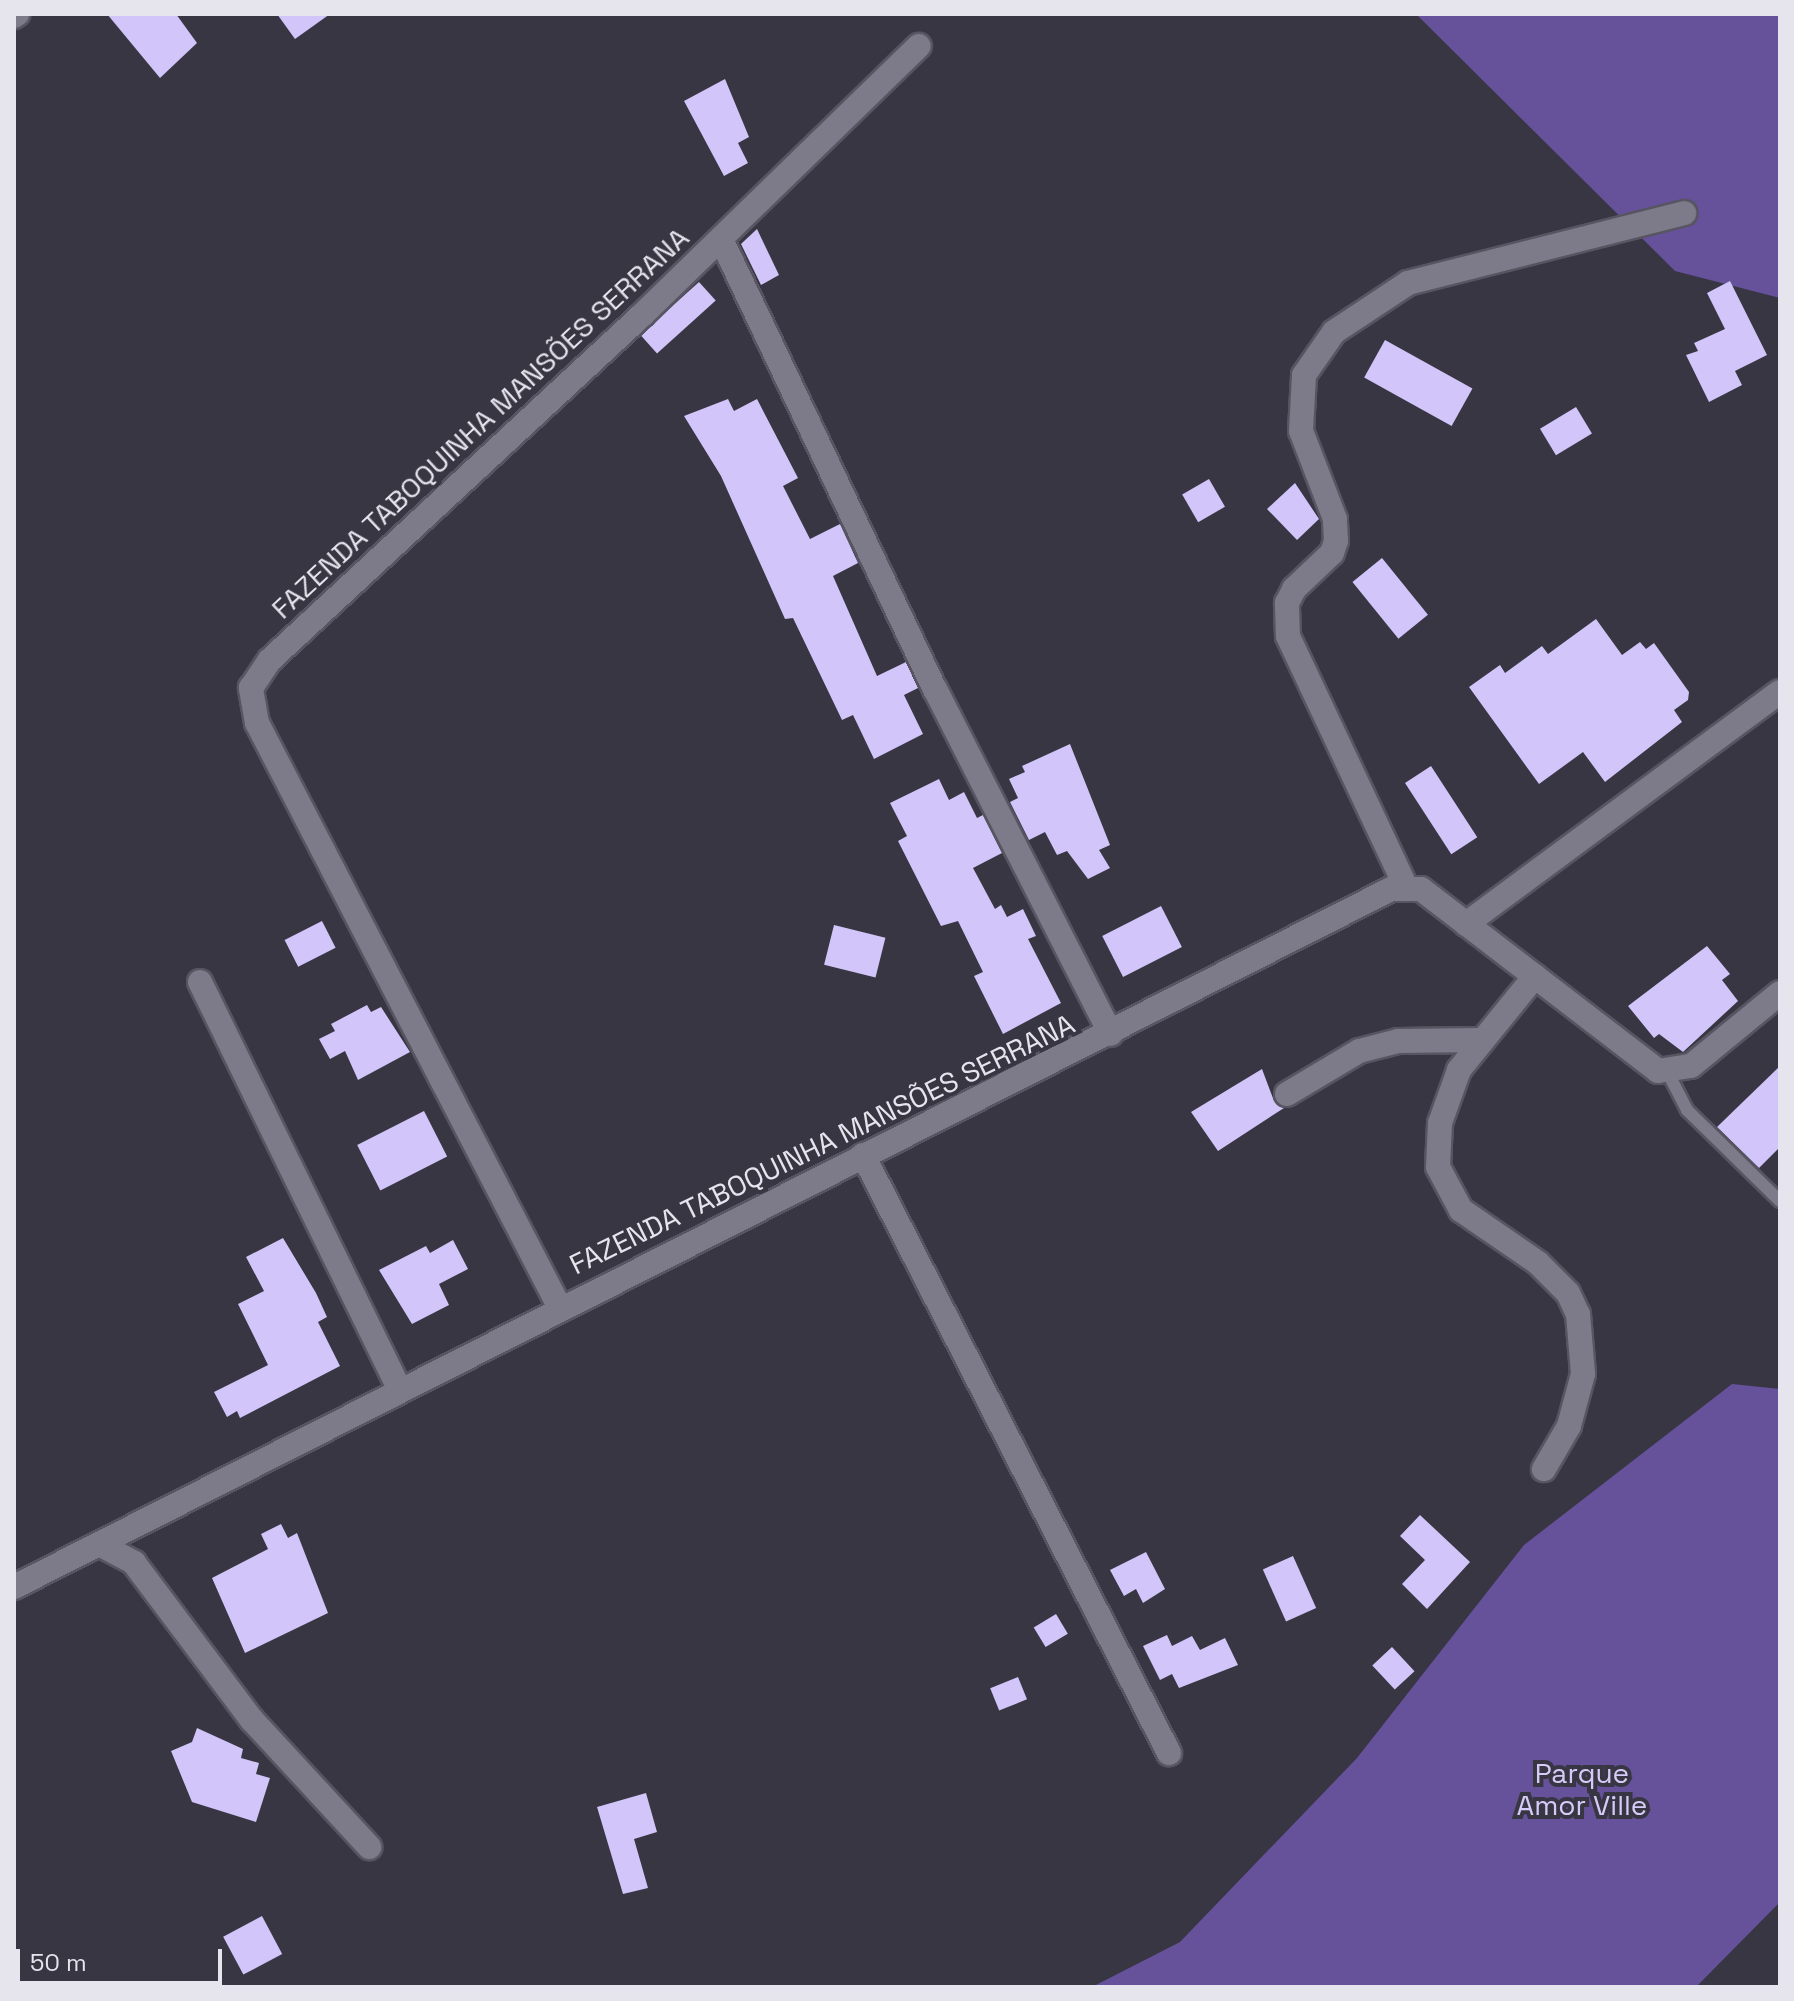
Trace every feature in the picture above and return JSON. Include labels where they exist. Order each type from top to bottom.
[{"type":"street","points":[[721,239],[919,46]]},
{"type":"street","points":[[1684,213],[1408,283],[1334,332],[1304,375],[1301,431],[1335,519],[1336,541],[1332,553],[1294,589],[1288,636],[1405,885],[1421,889],[1645,1063],[1668,1073],[1691,1066],[1780,993]]},
{"type":"street","name":"FAZENDA TABOQUINHA MANSÕES SERRANA","points":[[560,1308],[257,723],[251,688],[270,660],[721,239],[935,689],[1111,1034]]},
{"type":"street","points":[[1466,924],[1780,692]]},
{"type":"street","name":"FAZENDA TABOQUINHA MANSÕES SERRANA","points":[[14,1587],[863,1155],[1405,885]]},
{"type":"street","points":[[1535,976],[1480,1040],[1445,1099],[1438,1167],[1461,1210],[1538,1263],[1568,1293],[1578,1314],[1583,1374],[1569,1426],[1544,1469]]},
{"type":"street","points":[[200,982],[400,1390]]},
{"type":"street","points":[[1287,1094],[1359,1051],[1398,1041],[1480,1040]]},
{"type":"street","points":[[863,1155],[1169,1753]]},
{"type":"street","points":[[99,1544],[134,1563],[252,1720],[369,1847]]},
{"type":"lane","points":[[1668,1073],[1687,1110],[1780,1201]]},
{"type":"green space","points":[[1416,14],[1780,14],[1780,298],[1675,271]]},
{"type":"green space","name":"Parque Amor Ville","points":[[1732,1384],[1780,1389],[1780,1902],[1696,1987],[1092,1987],[1180,1942],[1357,1758],[1524,1545]]},
{"type":"building","points":[[107,14],[176,14],[197,43],[160,78]]},
{"type":"building","points":[[277,14],[330,14],[295,39]]},
{"type":"building","points":[[725,79],[749,137],[738,143],[748,163],[724,176],[684,101]]},
{"type":"building","points":[[757,229],[779,275],[761,285],[741,244]]},
{"type":"building","points":[[1730,281],[1767,355],[1735,371],[1742,385],[1709,402],[1686,355],[1698,351],[1694,343],[1725,329],[1707,293]]},
{"type":"building","points":[[699,282],[716,301],[657,353],[640,335]]},
{"type":"building","points":[[1385,340],[1472,388],[1452,426],[1364,378]]},
{"type":"building","points":[[728,399],[734,411],[757,399],[798,478],[783,486],[810,539],[840,524],[858,563],[833,576],[877,676],[906,662],[918,688],[904,695],[923,734],[874,759],[853,715],[842,720],[793,618],[785,619],[721,476],[684,416]]},
{"type":"building","points":[[1576,407],[1592,434],[1556,455],[1540,429]]},
{"type":"building","points":[[1209,479],[1225,507],[1198,522],[1182,494]]},
{"type":"building","points":[[1295,483],[1319,519],[1297,540],[1267,509]]},
{"type":"building","points":[[1382,558],[1428,615],[1398,639],[1352,582]]},
{"type":"building","points":[[1596,619],[1622,655],[1640,642],[1646,649],[1654,643],[1689,692],[1688,700],[1674,710],[1682,722],[1605,782],[1583,752],[1539,784],[1469,687],[1500,665],[1505,673],[1542,646],[1548,654]]},
{"type":"building","points":[[1070,744],[1110,845],[1099,850],[1110,868],[1088,879],[1067,851],[1057,855],[1045,832],[1029,840],[1010,802],[1018,798],[1009,779],[1025,772],[1022,766]]},
{"type":"building","points":[[1431,766],[1477,837],[1451,854],[1405,783]]},
{"type":"building","points":[[939,779],[949,800],[964,792],[977,818],[983,815],[1002,853],[973,868],[995,909],[1001,905],[1007,917],[1023,909],[1036,936],[1028,939],[1061,1003],[1003,1034],[974,976],[983,972],[958,921],[941,926],[898,841],[907,836],[890,803]]},
{"type":"building","points":[[1161,906],[1182,947],[1123,977],[1102,936]]},
{"type":"building","points":[[322,921],[336,948],[298,967],[285,940]]},
{"type":"building","points":[[834,925],[885,938],[876,978],[824,965]]},
{"type":"building","points":[[1707,946],[1730,974],[1722,980],[1738,1001],[1683,1052],[1659,1034],[1654,1038],[1628,1006]]},
{"type":"building","points":[[367,1005],[371,1012],[381,1007],[410,1052],[358,1080],[345,1051],[330,1059],[319,1039],[335,1031],[331,1024]]},
{"type":"building","points":[[1780,1066],[1780,1147],[1759,1168],[1717,1127]]},
{"type":"building","points":[[1262,1069],[1274,1101],[1284,1108],[1218,1151],[1191,1112]]},
{"type":"building","points":[[424,1111],[447,1156],[380,1190],[357,1145]]},
{"type":"building","points":[[283,1238],[327,1317],[318,1322],[340,1366],[240,1418],[237,1411],[227,1417],[214,1392],[268,1365],[238,1304],[264,1291],[246,1257]]},
{"type":"building","points":[[453,1240],[468,1269],[439,1284],[449,1305],[412,1324],[379,1270],[426,1246],[430,1253]]},
{"type":"building","points":[[1420,1515],[1470,1562],[1427,1609],[1402,1584],[1425,1560],[1400,1536]]},
{"type":"building","points":[[281,1524],[288,1538],[297,1533],[328,1613],[245,1653],[212,1578],[268,1549],[261,1534]]},
{"type":"building","points":[[1146,1552],[1165,1589],[1143,1603],[1136,1589],[1124,1596],[1110,1570]]},
{"type":"building","points":[[1293,1556],[1316,1608],[1286,1621],[1263,1569]]},
{"type":"building","points":[[1056,1614],[1068,1634],[1046,1647],[1034,1627]]},
{"type":"building","points":[[1167,1635],[1172,1646],[1192,1636],[1200,1650],[1225,1638],[1238,1665],[1179,1688],[1172,1674],[1160,1680],[1143,1646]]},
{"type":"building","points":[[1392,1647],[1415,1671],[1395,1690],[1372,1665]]},
{"type":"building","points":[[1018,1677],[1027,1699],[999,1710],[990,1688]]},
{"type":"building","points":[[197,1728],[243,1749],[241,1758],[259,1763],[256,1774],[270,1778],[256,1822],[192,1802],[171,1751],[192,1742]]},
{"type":"building","points":[[646,1793],[657,1832],[634,1839],[648,1888],[623,1894],[597,1807]]},
{"type":"building","points":[[262,1916],[282,1954],[243,1975],[223,1937]]}]
